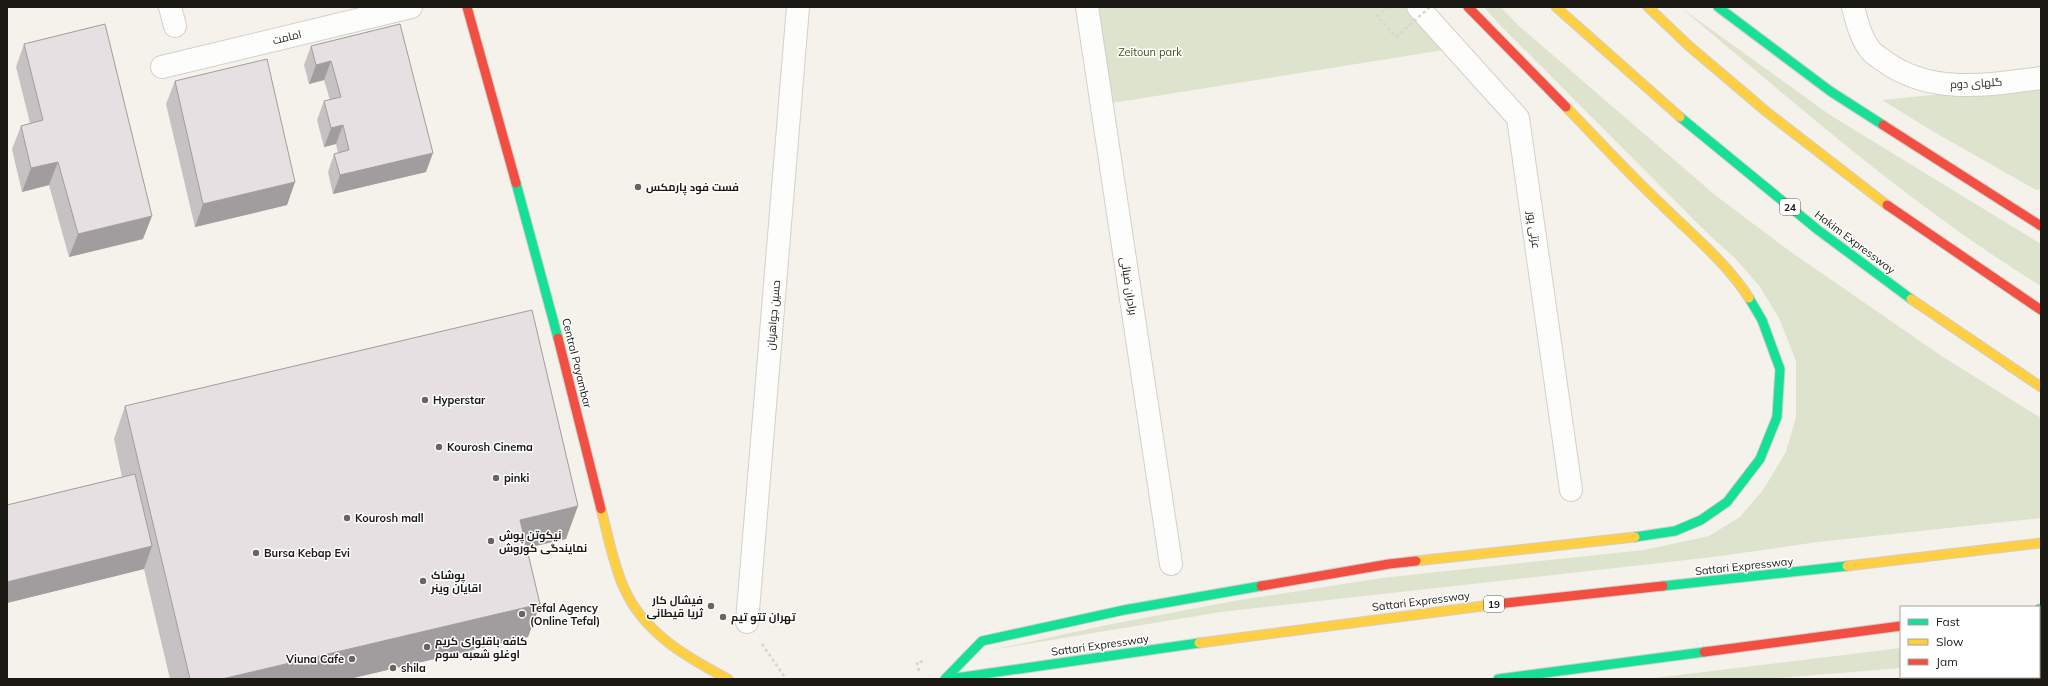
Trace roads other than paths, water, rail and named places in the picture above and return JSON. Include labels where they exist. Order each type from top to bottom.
[{"type":"main road","name":"Central Payambar","points":[[468,7],[547,294],[612,551],[624,590],[645,622],[665,642],[728,679]]},
{"type":"main road","points":[[945,679],[982,641],[1124,610],[1389,564],[1620,540],[1675,530],[1701,520],[1727,502],[1760,459],[1776,417],[1780,369],[1762,320],[1742,286],[1718,260],[1655,199],[1468,7]]},
{"type":"main road","name":"Hakim Expressway","points":[[1556,7],[1690,126],[1833,242],[1977,347],[2041,387]]},
{"type":"main road","points":[[1648,7],[1668,27],[1767,113],[1856,182],[1956,256],[2041,310]]},
{"type":"main road","points":[[1718,7],[1830,91],[2041,226]]},
{"type":"main road","name":"Sattari Expressway","points":[[949,679],[1251,635],[1441,610],[1776,575],[2041,543]]},
{"type":"main road","points":[[1498,679],[1900,626]]},
{"type":"street","name":"امامت","points":[[162,67],[411,7]]},
{"type":"street","name":"حسین جواهریان","points":[[747,622],[798,7]]},
{"type":"street","name":"برادران ضیائی","points":[[1087,7],[1171,564]]},
{"type":"street","name":"عزتی پور","points":[[1418,7],[1518,118],[1571,490]]},
{"type":"street","name":"گلهای دوم","points":[[1853,7],[1859,29],[1872,52],[1899,72],[1923,80],[1948,85],[2041,78]]},
{"type":"place","name":"فست فود پارمکس","points":[[638,187]]},
{"type":"place","name":"Hyperstar","points":[[425,400]]},
{"type":"place","name":"Kourosh Cinema","points":[[439,447]]},
{"type":"place","name":"pinki","points":[[496,478]]},
{"type":"place","name":"Kourosh mall","points":[[347,518]]},
{"type":"place","name":"نیکوتن پوش نمایندگی کوروش","points":[[491,541]]},
{"type":"place","name":"Bursa Kebap Evi","points":[[256,553]]},
{"type":"place","name":"پوشاک اقایان وینر","points":[[423,581]]},
{"type":"place","name":"فیشال کار ثریا قیطانی","points":[[711,606]]},
{"type":"place","name":"Tefal Agency (Online Tefal)","points":[[522,614]]},
{"type":"place","name":"تهران تتو تیم","points":[[723,617]]},
{"type":"place","name":"کافه باقلوای کریم اوغلو شعبه سوم","points":[[427,647]]},
{"type":"place","name":"Viuna Cafe","points":[[352,659]]},
{"type":"place","name":"shila","points":[[393,668]]},
{"type":"park label","name":"Zeitoun park","points":[[1150,52]]}]
